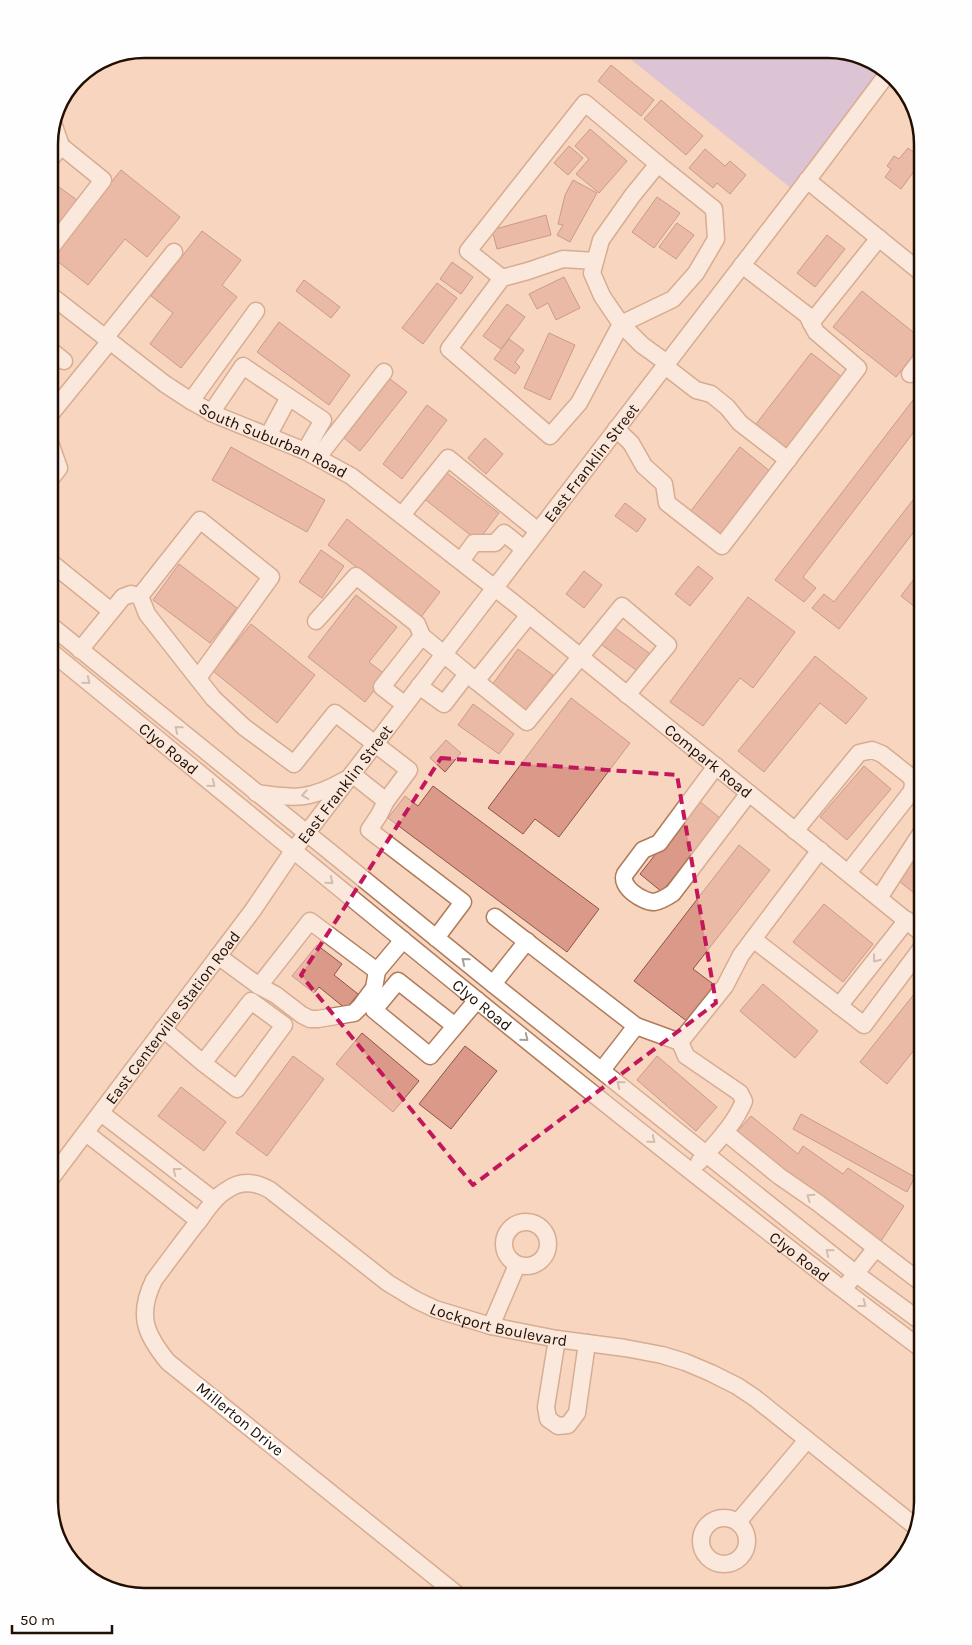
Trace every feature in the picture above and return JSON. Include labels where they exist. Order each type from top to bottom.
[{"type":"street","name":"East Franklin Street","points":[[293,851],[884,78]]},
{"type":"street","points":[[502,278],[468,251],[585,103],[714,209],[716,239],[696,273],[673,299],[621,324],[579,403],[550,436],[449,349],[502,278],[528,272],[563,259],[595,261]]},
{"type":"street","points":[[58,138],[61,146],[103,180],[58,238]]},
{"type":"street","points":[[58,150],[61,146]]},
{"type":"street","points":[[658,164],[632,196],[601,240],[592,273],[602,296],[621,324],[642,345],[696,390],[711,394],[727,407],[740,423],[788,460]]},
{"type":"street","points":[[807,180],[914,267]]},
{"type":"street","points":[[811,324],[879,238]]},
{"type":"street","points":[[58,404],[174,252]]},
{"type":"street","points":[[616,429],[631,443],[644,466],[664,484],[667,503],[722,546],[858,368],[816,332],[807,315],[742,265]]},
{"type":"street","name":"South Suburban Road","points":[[58,301],[165,384],[191,401],[211,412],[311,454],[351,476],[495,588]]},
{"type":"street","points":[[191,401],[256,311]]},
{"type":"street","points":[[58,356],[64,361]]},
{"type":"street","points":[[211,412],[243,366],[323,420],[311,454]]},
{"type":"street","points":[[910,374],[914,369]]},
{"type":"street","points":[[311,454],[384,372]]},
{"type":"street","points":[[268,436],[289,397]]},
{"type":"street","points":[[398,512],[437,454]]},
{"type":"street","points":[[398,512],[448,458],[538,530]]},
{"type":"street","points":[[461,562],[474,543],[495,543],[518,514]]},
{"type":"street","points":[[140,596],[200,520],[271,577],[198,678]]},
{"type":"street","points":[[504,533],[524,549]]},
{"type":"street","points":[[58,568],[111,611]]},
{"type":"street","points":[[316,621],[356,576],[417,624],[422,636],[527,722],[622,606],[668,645],[627,695]]},
{"type":"street","name":"Compark Road","points":[[495,588],[914,926]]},
{"type":"street","points":[[80,650],[123,597],[131,594],[140,596]]},
{"type":"street","points":[[140,596],[147,614],[213,698],[244,727],[294,764],[335,713],[409,770],[386,801],[369,830],[463,902],[436,938]]},
{"type":"street","points":[[420,686],[444,704],[472,678],[529,615]]},
{"type":"street","name":"Clyo Road","points":[[58,632],[492,984],[856,1273],[914,1314]]},
{"type":"street","points":[[405,705],[382,687],[422,636]]},
{"type":"street","name":"Clyo Road","points":[[58,657],[293,851],[691,1172],[914,1343]]},
{"type":"street","points":[[795,830],[859,754],[872,750],[882,754],[911,777],[913,783],[912,791],[848,873]]},
{"type":"street","points":[[716,766],[659,843],[643,850],[625,874],[623,878],[624,883],[630,890],[642,898],[655,902],[673,892],[749,793]]},
{"type":"street","points":[[256,793],[288,798],[307,796],[328,790],[351,776],[386,801]]},
{"type":"street","points":[[879,898],[914,844]]},
{"type":"street","points":[[680,1042],[725,986],[741,955],[820,850]]},
{"type":"street","name":"East Centerville Station Road","points":[[58,1169],[253,910],[293,851]]},
{"type":"street","points":[[495,917],[636,1026],[680,1042],[686,1056],[740,1093],[744,1101],[741,1109],[725,1132],[691,1172]]},
{"type":"street","points":[[259,986],[310,920],[377,971]]},
{"type":"street","points":[[839,1006],[907,920]]},
{"type":"street","points":[[753,939],[864,1025],[914,958]]},
{"type":"street","points":[[218,956],[302,1015],[310,1019],[318,1019],[354,1013],[374,988],[377,971],[403,940]]},
{"type":"street","points":[[492,984],[526,941]]},
{"type":"street","points":[[455,1026],[398,981],[374,1010],[430,1056],[477,1000]]},
{"type":"street","points":[[163,1029],[203,1063],[237,1089],[284,1026],[251,1001],[203,1063]]},
{"type":"street","points":[[602,1070],[636,1026]]},
{"type":"street","points":[[101,1113],[214,1200]]},
{"type":"street","points":[[725,1132],[914,1277]]},
{"type":"street","points":[[86,1133],[198,1221]]},
{"type":"street","name":"Lockport Boulevard","points":[[214,1200],[226,1190],[236,1185],[259,1184],[270,1190],[388,1283],[435,1309],[491,1326],[556,1339],[626,1348],[662,1355],[711,1373],[755,1398],[912,1524]]},
{"type":"street","name":"Millerton Drive","points":[[214,1200],[154,1280],[149,1291],[145,1307],[145,1321],[148,1334],[154,1344],[168,1362],[448,1587]]},
{"type":"street","points":[[842,1289],[876,1248]]},
{"type":"street","points":[[491,1326],[518,1265]]},
{"type":"street","points":[[556,1339],[546,1408],[548,1419],[558,1426],[568,1425],[578,1413],[587,1343]]},
{"type":"street","points":[[738,1522],[807,1440]]},
{"type":"highlighted area","points":[[441,758],[677,775],[716,1003],[473,1185],[301,975]]},
{"type":"shaded area","points":[[629,58],[834,58],[846,59],[867,66],[884,78],[797,193]]},
{"type":"building","points":[[611,65],[654,100],[641,116],[598,81]]},
{"type":"building","points":[[661,100],[703,136],[686,155],[644,119]]},
{"type":"building","points":[[590,129],[627,161],[599,193],[576,174],[589,159],[575,146]]},
{"type":"building","points":[[569,146],[583,158],[568,175],[554,163]]},
{"type":"building","points":[[908,148],[914,152],[914,171],[901,189],[885,177],[891,169],[887,166],[894,156],[899,159]]},
{"type":"building","points":[[705,149],[725,166],[730,161],[746,175],[730,194],[717,183],[713,188],[689,168]]},
{"type":"building","points":[[121,170],[180,217],[147,257],[125,239],[88,285],[58,262],[58,249]]},
{"type":"building","points":[[573,180],[597,193],[570,242],[557,235],[563,225],[558,224],[565,195]]},
{"type":"building","points":[[58,186],[77,200],[58,225]]},
{"type":"building","points":[[657,197],[680,213],[654,248],[632,232]]},
{"type":"building","points":[[546,215],[551,235],[497,249],[492,230]]},
{"type":"building","points":[[677,223],[694,235],[676,259],[659,247]]},
{"type":"building","points":[[202,231],[241,260],[222,285],[237,297],[181,368],[150,344],[173,313],[151,296]]},
{"type":"building","points":[[827,235],[845,249],[815,287],[797,273]]},
{"type":"building","points":[[452,262],[473,277],[461,294],[440,279]]},
{"type":"building","points":[[564,277],[580,308],[556,320],[548,303],[537,309],[529,294]]},
{"type":"building","points":[[304,280],[340,307],[331,318],[296,291]]},
{"type":"building","points":[[437,283],[457,298],[423,344],[402,328]]},
{"type":"building","points":[[862,291],[914,333],[914,354],[896,377],[833,327]]},
{"type":"building","points":[[507,304],[525,317],[501,349],[483,336]]},
{"type":"building","points":[[279,322],[350,375],[329,405],[257,352]]},
{"type":"building","points":[[549,333],[575,345],[550,400],[524,388]]},
{"type":"building","points":[[509,339],[524,350],[515,362],[520,367],[515,374],[494,359]]},
{"type":"building","points":[[811,353],[842,377],[788,449],[756,424]]},
{"type":"building","points":[[390,379],[407,392],[360,451],[344,438]]},
{"type":"building","points":[[914,399],[914,432],[803,577],[816,588],[804,602],[775,580]]},
{"type":"building","points":[[427,405],[447,420],[402,479],[383,464]]},
{"type":"building","points":[[485,438],[503,454],[486,474],[468,458]]},
{"type":"building","points":[[231,447],[325,500],[307,532],[212,480]]},
{"type":"building","points":[[740,447],[771,472],[718,540],[687,516]]},
{"type":"building","points":[[443,470],[499,513],[478,541],[422,497]]},
{"type":"building","points":[[914,499],[914,532],[839,629],[812,608],[824,594],[834,602]]},
{"type":"building","points":[[625,503],[646,519],[637,532],[615,516]]},
{"type":"building","points":[[347,519],[440,592],[421,617],[328,545]]},
{"type":"building","points":[[321,550],[344,566],[322,598],[299,582]]},
{"type":"building","points":[[179,564],[237,608],[210,643],[153,600]]},
{"type":"building","points":[[698,566],[713,578],[690,606],[675,594]]},
{"type":"building","points":[[584,571],[602,585],[584,608],[566,594]]},
{"type":"building","points":[[914,579],[914,606],[901,596]]},
{"type":"building","points":[[356,595],[397,627],[369,662],[386,675],[365,702],[308,657]]},
{"type":"building","points":[[748,597],[795,632],[753,688],[740,678],[703,726],[670,702]]},
{"type":"building","points":[[251,624],[315,675],[277,723],[213,671]]},
{"type":"building","points":[[611,625],[653,656],[640,673],[598,642]]},
{"type":"building","points":[[518,649],[553,675],[527,711],[492,685]]},
{"type":"building","points":[[815,656],[867,698],[846,724],[820,703],[764,772],[738,751]]},
{"type":"building","points":[[571,698],[630,743],[559,837],[535,819],[523,834],[488,808]]},
{"type":"building","points":[[473,704],[514,734],[499,754],[458,725]]},
{"type":"building","points":[[446,740],[461,753],[445,772],[430,758]]},
{"type":"building","points":[[864,766],[891,789],[847,840],[820,817]]},
{"type":"building","points":[[433,786],[599,909],[567,952],[388,818],[405,796],[418,806]]},
{"type":"building","points":[[698,800],[720,818],[662,892],[640,874]]},
{"type":"building","points":[[739,845],[770,870],[693,969],[716,986],[688,1022],[634,981]]},
{"type":"building","points":[[914,854],[914,893],[895,878]]},
{"type":"building","points":[[824,904],[873,944],[843,982],[793,942]]},
{"type":"building","points":[[317,945],[342,964],[334,975],[358,994],[346,1009],[319,987],[314,993],[292,976]]},
{"type":"building","points":[[763,984],[818,1031],[795,1058],[740,1011]]},
{"type":"building","points":[[914,994],[914,1050],[887,1084],[860,1062]]},
{"type":"building","points":[[362,1033],[419,1081],[393,1112],[336,1064]]},
{"type":"building","points":[[465,1046],[497,1071],[451,1129],[419,1104]]},
{"type":"building","points":[[293,1056],[324,1079],[267,1156],[236,1133]]},
{"type":"building","points":[[657,1056],[717,1107],[696,1131],[637,1080]]},
{"type":"building","points":[[181,1087],[226,1122],[204,1151],[158,1116]]},
{"type":"building","points":[[801,1114],[914,1176],[914,1179],[907,1192],[793,1129]]},
{"type":"building","points":[[751,1116],[798,1154],[803,1146],[843,1174],[848,1168],[904,1206],[881,1241],[783,1174],[734,1135]]}]
